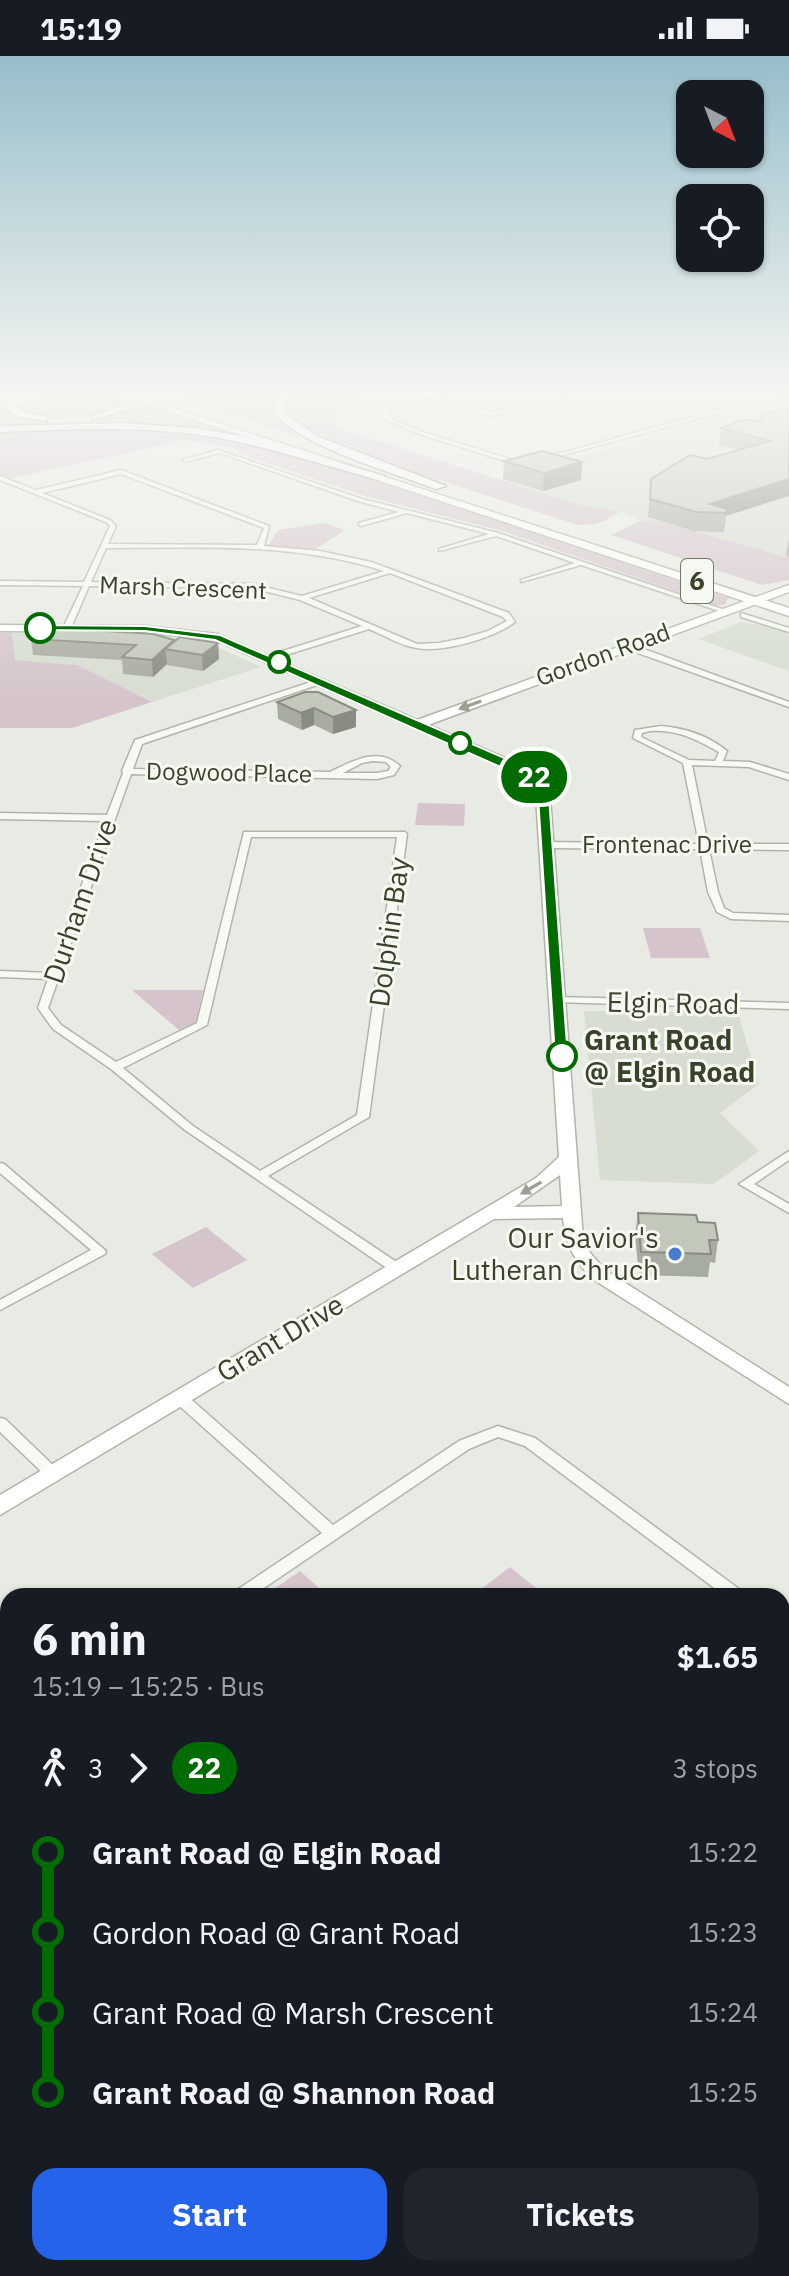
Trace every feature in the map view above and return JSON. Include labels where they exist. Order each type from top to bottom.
[{"type":"main road","name":"6","points":[[429,493],[754,601],[789,600]]},
{"type":"main road","name":"6","points":[[459,493],[770,600]]},
{"type":"street","points":[[38,493],[108,521],[113,526],[67,628]]},
{"type":"street","points":[[176,493],[267,527],[260,547]]},
{"type":"street","points":[[339,493],[496,534],[724,611]]},
{"type":"street","points":[[361,524],[408,511]]},
{"type":"street","points":[[441,550],[496,534]]},
{"type":"street","name":"Marsh Crescent","points":[[0,583],[252,586],[302,598],[416,646],[451,644],[511,622],[506,615],[388,572],[327,554],[260,547],[105,546]]},
{"type":"street","points":[[523,581],[581,563]]},
{"type":"street","points":[[302,598],[388,572]]},
{"type":"street","name":"Gordon Road","points":[[434,731],[744,615],[770,600],[789,600]]},
{"type":"street","name":"Gordon Road","points":[[418,724],[754,601]]},
{"type":"street","points":[[744,615],[789,630]]},
{"type":"street","points":[[270,658],[370,626]]},
{"type":"street","points":[[0,628],[190,632],[217,637],[434,731],[537,780],[543,797],[574,1239],[583,1257],[598,1274],[789,1397]]},
{"type":"street","points":[[627,646],[789,705]]},
{"type":"street","name":"Durham Drive","points":[[320,681],[138,742],[43,1008],[57,1027],[115,1067],[189,1128],[396,1268]]},
{"type":"street","points":[[525,684],[540,691]]},
{"type":"street","points":[[719,762],[723,751],[683,731],[663,727],[638,732],[637,738],[687,762],[750,765],[789,777]]},
{"type":"street","name":"Dogwood Place","points":[[126,771],[377,776],[391,773],[396,766],[388,760],[373,758],[359,761],[332,775]]},
{"type":"street","points":[[687,762],[703,846],[720,910],[731,916],[789,918]]},
{"type":"street","points":[[0,816],[109,818]]},
{"type":"street","name":"Dolphin Bay","points":[[115,1067],[202,1025],[247,834],[402,834],[363,1117],[260,1176]]},
{"type":"street","name":"Frontenac Drive","points":[[545,845],[789,847]]},
{"type":"street","points":[[0,974],[53,976]]},
{"type":"street","name":"Elgin Road","points":[[557,1000],[789,1006]]},
{"type":"street","points":[[789,1155],[745,1184],[789,1209]]},
{"type":"street","name":"Grant Drive","points":[[0,1506],[542,1182],[570,1157]]},
{"type":"street","points":[[0,1167],[100,1251],[0,1306]]},
{"type":"street","points":[[487,1213],[572,1212]]},
{"type":"street","points":[[180,1398],[333,1534]]},
{"type":"street","points":[[0,1423],[53,1474]]},
{"type":"street","points":[[252,1588],[464,1445],[498,1431],[530,1442],[726,1588]]},
{"type":"shaded area","points":[[355,493],[414,493],[728,598],[725,605],[715,605],[502,531]]},
{"type":"shaded area","points":[[478,493],[541,493],[580,505],[620,511],[600,522],[578,525]]},
{"type":"shaded area","points":[[540,493],[789,493],[789,558],[656,520],[640,521],[620,511],[580,505]]},
{"type":"shaded area","points":[[656,520],[789,558],[789,580],[762,585],[611,535],[640,521]]},
{"type":"shaded area","points":[[324,523],[345,530],[316,549],[268,546],[278,530]]},
{"type":"shaded area","points":[[742,622],[789,633],[789,671],[698,639]]},
{"type":"shaded area","points":[[0,633],[12,633],[15,660],[77,665],[152,702],[72,728],[0,728]]},
{"type":"shaded area","points":[[12,633],[165,634],[204,641],[261,667],[152,702],[77,665],[14,660]]},
{"type":"shaded area","points":[[418,803],[465,804],[464,826],[415,825]]},
{"type":"shaded area","points":[[643,928],[700,928],[710,958],[651,958]]},
{"type":"shaded area","points":[[132,990],[203,990],[196,1023],[180,1031]]},
{"type":"shaded area","points":[[584,1011],[738,1013],[759,1084],[720,1113],[759,1151],[714,1184],[600,1180]]},
{"type":"shaded area","points":[[206,1227],[247,1260],[193,1288],[152,1254]]},
{"type":"shaded area","points":[[510,1567],[536,1588],[482,1588]]},
{"type":"shaded area","points":[[300,1571],[319,1588],[276,1588]]},
{"type":"building","points":[[650,493],[746,493],[710,504],[727,509],[726,513],[696,512],[650,499]]},
{"type":"building","points":[[43,627],[153,634],[174,640],[152,660],[122,657],[136,645],[31,639]]},
{"type":"building","points":[[180,637],[218,643],[202,655],[165,649]]},
{"type":"building","points":[[305,692],[318,692],[356,710],[333,717],[314,708],[301,713],[277,702]]},
{"type":"building","points":[[638,1213],[696,1215],[698,1222],[715,1223],[718,1240],[709,1240],[711,1254],[641,1252]]},
{"type":"bus line","name":"22","points":[[40,628],[145,629],[217,637],[528,773],[537,780],[543,797],[562,1056]]},
{"type":"place","name":"Grant Road @ Elgin Road","points":[[562,1056]]},
{"type":"place","name":"Our Savior's Lutheran Chruch","points":[[675,1254]]}]
